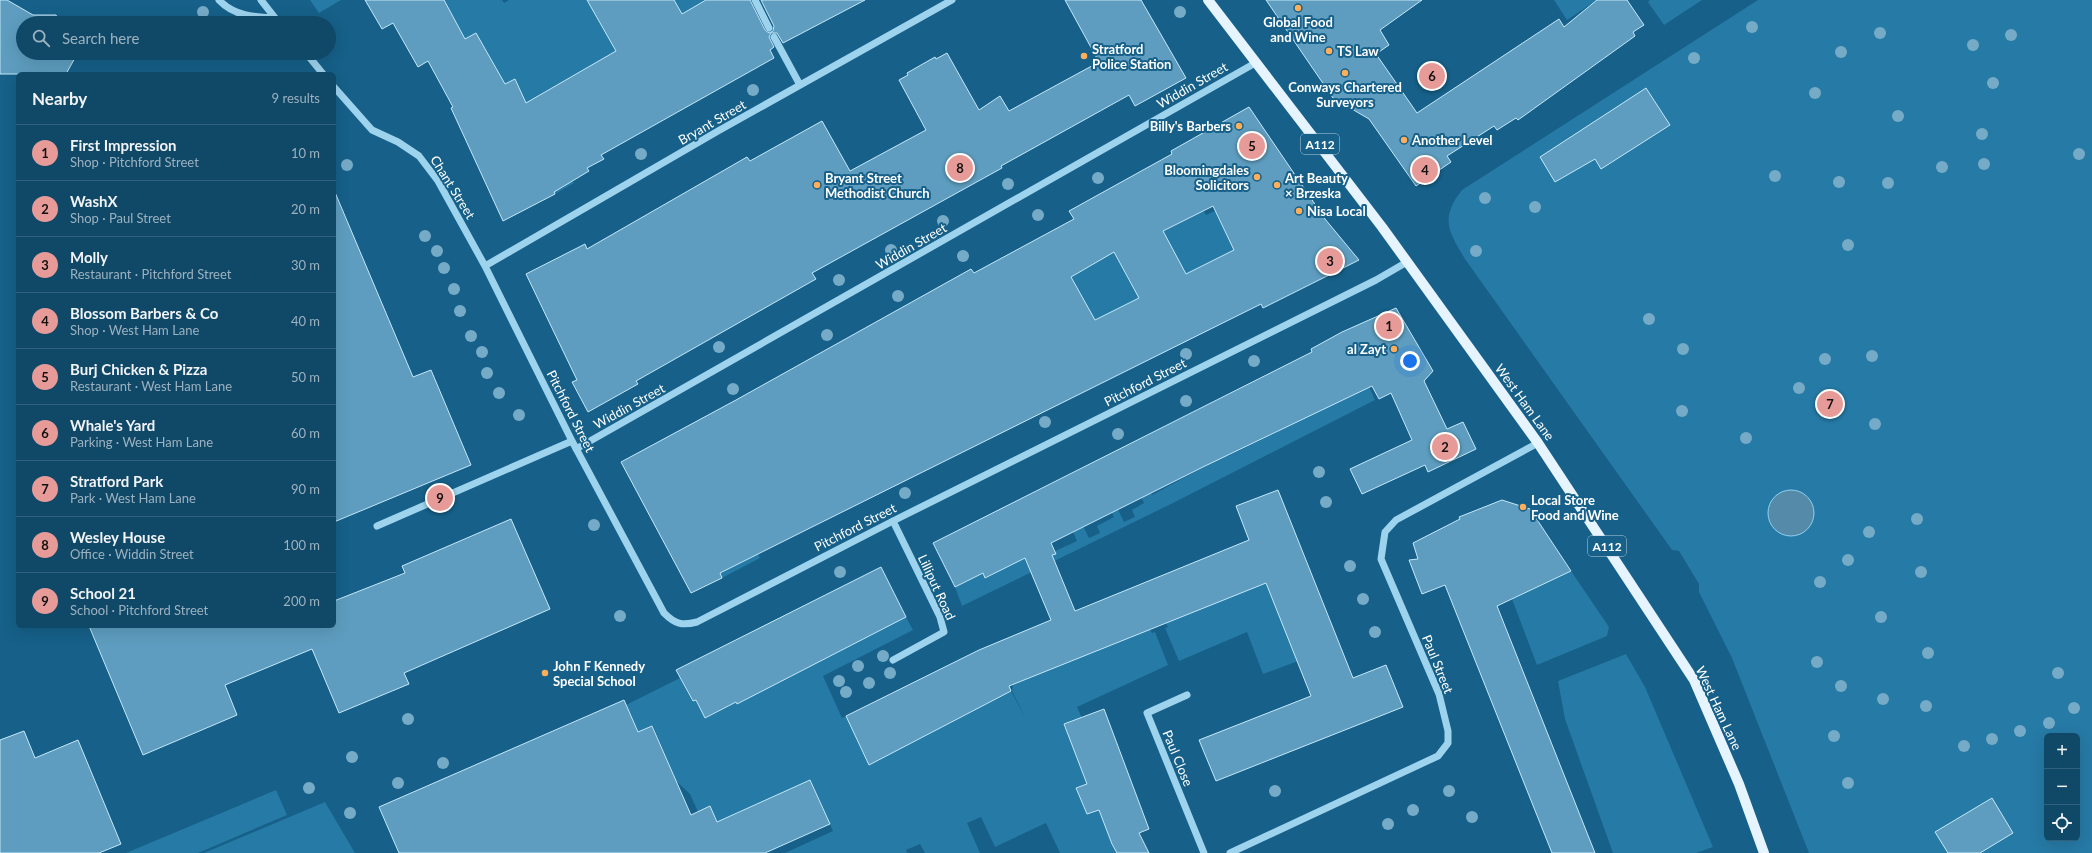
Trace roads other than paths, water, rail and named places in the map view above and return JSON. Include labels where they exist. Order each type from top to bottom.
[{"type":"main road","name":"West Ham Lane","points":[[1208,0],[1257,62],[1407,262],[1538,444],[1694,680],[1739,784],[1764,853]]},
{"type":"street","points":[[219,0],[236,13],[250,16]]},
{"type":"street","points":[[261,0],[273,16]]},
{"type":"street","points":[[755,0],[769,28]]},
{"type":"street","name":"Bryant Street","points":[[485,266],[952,0]]},
{"type":"street","points":[[774,37],[800,86]]},
{"type":"street","points":[[312,60],[321,72]]},
{"type":"street","name":"Widdin Street","points":[[576,449],[1257,62]]},
{"type":"street","name":"Chant Street","points":[[336,89],[372,130],[398,142],[419,156],[451,202],[485,266]]},
{"type":"street","name":"Pitchford Street","points":[[485,266],[576,449],[664,613],[676,624],[686,625],[697,622],[1376,280],[1407,262]]},
{"type":"street","points":[[378,526],[572,441]]},
{"type":"street","name":"Paul Street","points":[[1230,853],[1438,756],[1448,743],[1448,730],[1439,694],[1381,559],[1385,532],[1396,520],[1538,444]]},
{"type":"street","name":"Lilliput Road","points":[[893,522],[940,617],[944,632],[893,660]]},
{"type":"street","name":"Paul Close","points":[[1187,695],[1146,713],[1204,853]]},
{"type":"place","name":"Global Food and Wine","points":[[1298,8]]},
{"type":"place","name":"TS Law","points":[[1329,51]]},
{"type":"place","name":"Stratford Police Station","points":[[1084,56]]},
{"type":"place","name":"Conways Chartered Surveyors","points":[[1345,73]]},
{"type":"place","name":"Whale's Yard","points":[[1432,76]]},
{"type":"place","name":"Billy's Barbers","points":[[1239,126]]},
{"type":"place","name":"Another Level","points":[[1404,140]]},
{"type":"place","name":"Burj Chicken & Pizza","points":[[1252,146]]},
{"type":"place","name":"Wesley House","points":[[960,168]]},
{"type":"place","name":"Blossom Barbers & Co","points":[[1425,170]]},
{"type":"place","name":"Bloomingdales Solicitors","points":[[1257,177]]},
{"type":"place","name":"Bryant Street Methodist Church","points":[[817,185]]},
{"type":"place","name":"Art Beauty × Brzeska","points":[[1277,185]]},
{"type":"place","name":"Nisa Local","points":[[1299,211]]},
{"type":"place","name":"Molly","points":[[1330,261]]},
{"type":"place","name":"First Impression","points":[[1389,326]]},
{"type":"place","name":"al Zayt","points":[[1394,349]]},
{"type":"place","name":"Stratford Park","points":[[1830,404]]},
{"type":"place","name":"WashX","points":[[1445,447]]},
{"type":"place","name":"School 21","points":[[440,498]]},
{"type":"place","name":"Local Store Food and Wine","points":[[1523,507]]},
{"type":"place","name":"John F Kennedy Special School","points":[[545,673]]}]
